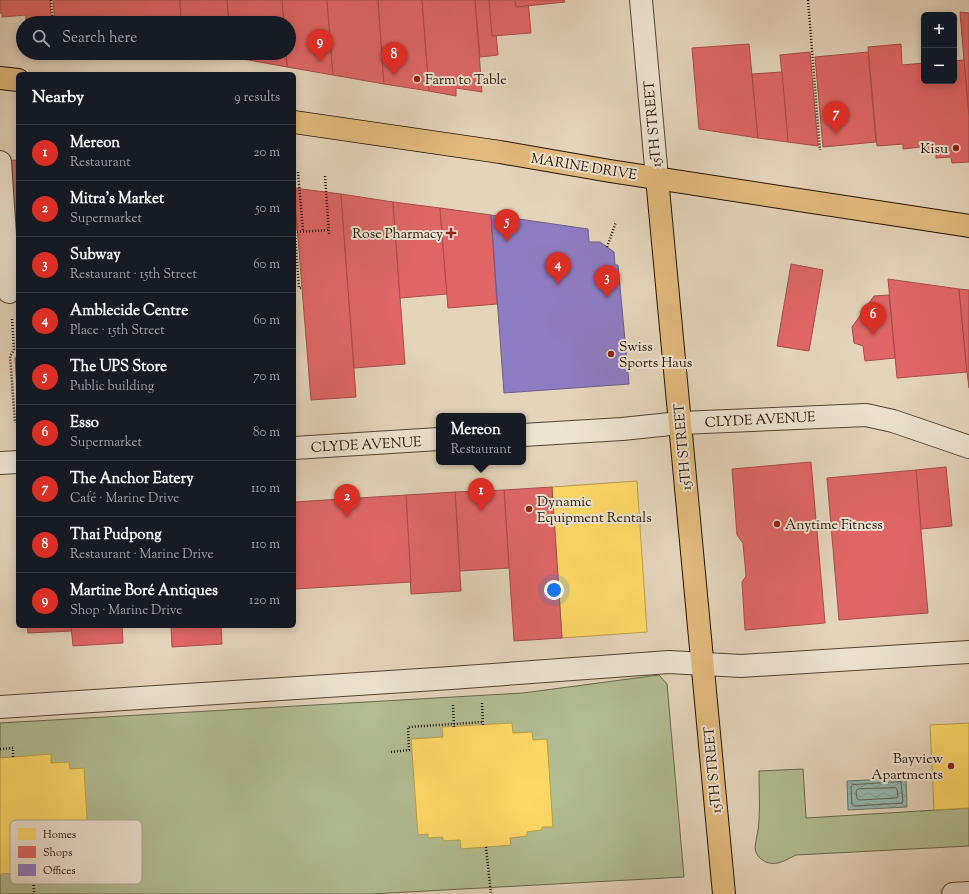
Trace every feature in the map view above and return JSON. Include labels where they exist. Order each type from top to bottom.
[{"type":"main road","points":[[0,78],[16,80]]},
{"type":"main road","name":"MARINE DRIVE","points":[[296,122],[493,151],[969,226]]},
{"type":"main road","name":"15TH STREET","points":[[657,178],[724,894]]},
{"type":"street","name":"15TH STREET","points":[[641,0],[657,178]]},
{"type":"street","points":[[0,162],[2,226],[10,292]]},
{"type":"street","name":"CLYDE AVENUE","points":[[526,435],[622,429],[680,423],[866,415],[893,421],[969,447]]},
{"type":"street","name":"CLYDE AVENUE","points":[[296,448],[436,440]]},
{"type":"street","points":[[0,463],[16,462]]},
{"type":"street","points":[[0,707],[428,680],[669,662],[741,666],[969,652]]},
{"type":"street","points":[[953,894],[969,893]]},
{"type":"path","points":[[51,0],[52,16]]},
{"type":"path","points":[[808,0],[820,150]]},
{"type":"path","points":[[298,172],[303,231]]},
{"type":"path","points":[[325,176],[329,234]]},
{"type":"path","points":[[607,247],[616,222]]},
{"type":"path","points":[[296,232],[329,230]]},
{"type":"path","points":[[296,262],[299,288],[302,288]]},
{"type":"path","points":[[11,314],[14,350],[10,356],[15,423]]},
{"type":"path","points":[[391,752],[409,750],[408,727],[483,722]]},
{"type":"path","points":[[0,749],[13,748],[13,757]]},
{"type":"path","points":[[486,847],[491,894]]},
{"type":"path","points":[[34,884],[34,894]]},
{"type":"green space","points":[[659,675],[667,684],[684,877],[371,894],[0,894],[0,723],[523,693]]},
{"type":"green space","points":[[803,769],[806,818],[969,808],[969,846],[796,855],[778,863],[769,863],[764,861],[758,856],[755,849],[759,823],[759,771]]},
{"type":"water","points":[[906,778],[907,807],[848,810],[847,781]]},
{"type":"building: Homes","points":[[637,481],[647,632],[562,638],[552,487]]},
{"type":"building: Homes","points":[[512,723],[513,733],[532,732],[533,740],[547,739],[553,827],[542,827],[542,830],[527,832],[527,836],[510,838],[511,845],[461,849],[460,840],[443,841],[443,837],[428,838],[428,834],[418,835],[411,739],[443,737],[442,727]]},
{"type":"building: Homes","name":"Bayview Apartments","points":[[969,723],[969,808],[934,810],[930,725]]},
{"type":"building: Homes","points":[[51,754],[51,763],[69,762],[70,769],[84,768],[87,820],[10,820],[10,873],[0,874],[0,758]]},
{"type":"building: Shops","points":[[0,0],[50,0],[51,16],[26,15],[2,17],[2,13],[0,13]]},
{"type":"building: Shops","points":[[53,0],[180,0],[181,16],[54,16]]},
{"type":"building: Shops","points":[[180,0],[227,0],[228,16],[181,16]]},
{"type":"building: Shops","points":[[227,0],[282,0],[283,16],[228,16]]},
{"type":"building: Shops","points":[[282,0],[327,0],[333,75],[287,67],[286,60],[296,60],[296,16],[283,16]]},
{"type":"building: Shops","points":[[327,0],[378,0],[384,84],[333,75]]},
{"type":"building: Shops","points":[[378,0],[422,0],[429,91],[384,84]]},
{"type":"building: Shops","points":[[422,0],[475,0],[482,92],[456,88],[456,96],[429,91]]},
{"type":"building: Shops","points":[[475,0],[493,0],[498,55],[480,57]]},
{"type":"building: Shops","points":[[489,0],[528,0],[531,33],[492,36]]},
{"type":"building: Shops","points":[[515,0],[564,0],[565,2],[516,7]]},
{"type":"building: Shops","points":[[960,12],[969,13],[969,117],[964,60]]},
{"type":"building: Shops","points":[[749,44],[758,138],[699,129],[692,48]]},
{"type":"building: Shops","points":[[901,44],[902,65],[921,63],[921,84],[957,84],[957,61],[964,60],[969,117],[969,162],[952,163],[951,157],[936,158],[936,152],[921,152],[921,147],[903,149],[903,144],[877,146],[868,47]]},
{"type":"building: Shops","points":[[810,52],[818,146],[788,142],[780,55]]},
{"type":"building: Shops","points":[[868,52],[876,142],[823,147],[815,57]]},
{"type":"building: Shops","points":[[248,60],[286,60],[287,67]]},
{"type":"building: Shops","points":[[782,72],[788,142],[758,138],[752,74]]},
{"type":"building: Shops","points":[[16,160],[16,228],[14,204],[0,204],[0,161]]},
{"type":"building: Shops","points":[[296,188],[341,194],[356,397],[311,400],[296,213]]},
{"type":"building: Shops","points":[[341,194],[393,202],[405,364],[354,368]]},
{"type":"building: Shops","points":[[393,202],[440,208],[447,294],[400,298]]},
{"type":"building: Shops","points":[[440,208],[491,215],[497,304],[448,308]]},
{"type":"building: Shops","points":[[791,264],[823,270],[809,351],[777,346]]},
{"type":"building: Shops","points":[[888,279],[959,289],[967,372],[897,378]]},
{"type":"building: Shops","points":[[959,289],[969,290],[969,388],[967,372]]},
{"type":"building: Shops","points":[[889,295],[895,358],[865,361],[863,346],[854,343],[852,327],[874,296]]},
{"type":"building: Shops","points":[[811,462],[825,623],[745,630],[742,582],[746,576],[743,543],[737,535],[732,469]]},
{"type":"building: Shops","points":[[946,467],[952,526],[921,529],[916,470]]},
{"type":"building: Shops","points":[[916,470],[928,613],[839,620],[827,478]]},
{"type":"building: Shops","points":[[552,487],[562,638],[514,641],[504,490]]},
{"type":"building: Shops","points":[[504,490],[509,568],[460,571],[455,492]]},
{"type":"building: Shops","points":[[455,492],[461,591],[411,594],[406,495]]},
{"type":"building: Shops","points":[[406,495],[411,582],[296,589],[296,502]]},
{"type":"building: Shops","points":[[27,628],[71,628],[72,631],[28,633]]},
{"type":"building: Shops","points":[[71,628],[122,628],[123,643],[73,646]]},
{"type":"building: Shops","points":[[171,628],[221,628],[222,644],[172,647]]},
{"type":"building: Offices","points":[[491,215],[588,229],[589,242],[600,242],[614,252],[615,265],[618,265],[629,384],[504,393]]},
{"type":"place","name":"Martine Boré Antiques","points":[[320,62]]},
{"type":"place","name":"Thai Pudpong","points":[[394,75]]},
{"type":"place","name":"Farm to Table","points":[[417,79]]},
{"type":"place","name":"The Anchor Eatery","points":[[836,134]]},
{"type":"place","name":"Kisu","points":[[956,148]]},
{"type":"place","name":"Rose Pharmacy","points":[[451,233]]},
{"type":"place","name":"The UPS Store","points":[[507,242]]},
{"type":"place","name":"Amblecide Centre","points":[[558,285]]},
{"type":"place","name":"Subway","points":[[607,298]]},
{"type":"place","name":"Esso","points":[[873,335]]},
{"type":"place","name":"Swiss Sports Haus","points":[[611,354]]},
{"type":"place","name":"Dynamic Equipment Rentals","points":[[529,509]]},
{"type":"place","name":"Mereon","points":[[481,511]]},
{"type":"place","name":"Mitra's Market","points":[[347,517]]},
{"type":"place","name":"Anytime Fitness","points":[[777,524]]},
{"type":"place","name":"Bayview Apartments","points":[[951,766]]}]
